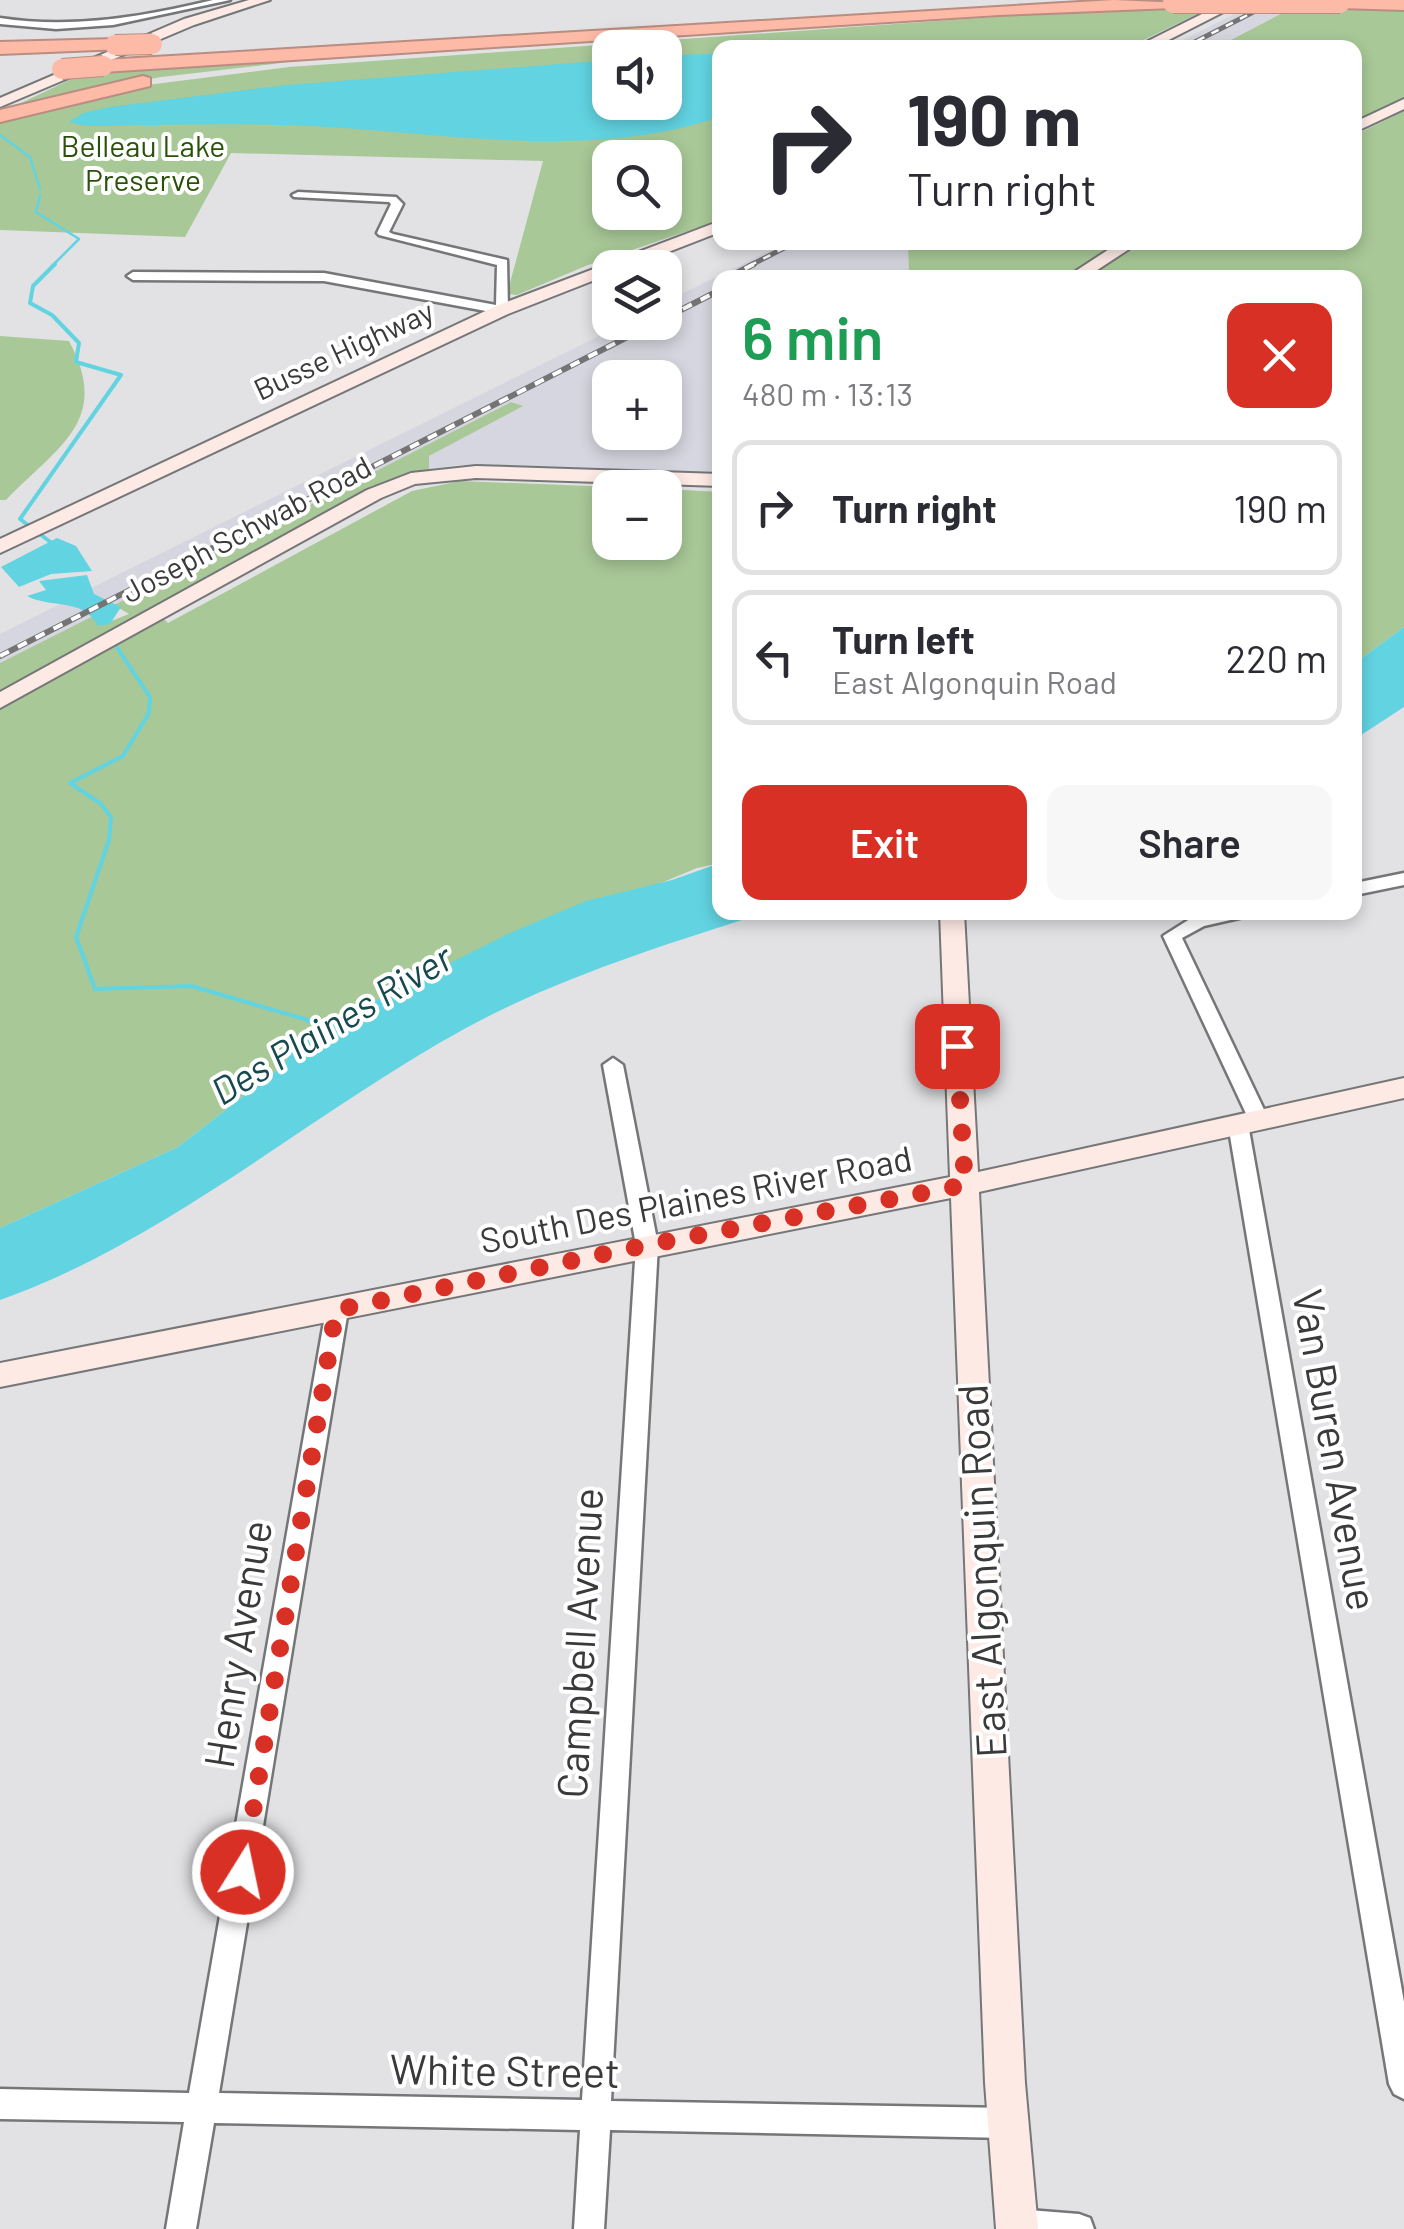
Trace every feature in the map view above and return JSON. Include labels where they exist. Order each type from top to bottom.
[{"type":"highway","points":[[0,48],[246,45],[974,0]]},
{"type":"highway","points":[[8,66],[1173,3],[1404,4]]},
{"type":"highway","points":[[0,116],[92,91],[249,68],[840,25],[886,17]]},
{"type":"highway","points":[[8,66],[62,68],[134,47]]},
{"type":"main road","points":[[0,104],[189,22],[263,0]]},
{"type":"main road","points":[[1158,40],[1240,0]]},
{"type":"main road","points":[[1362,124],[1404,103]]},
{"type":"main road","name":"Busse Highway","points":[[0,547],[502,310],[712,229]]},
{"type":"main road","points":[[1087,270],[1119,250]]},
{"type":"main road","name":"Joseph Schwab Road","points":[[0,700],[385,488],[411,479],[476,472],[712,480]]},
{"type":"main road","name":"East Algonquin Road","points":[[952,920],[1016,2227]]},
{"type":"main road","name":"South Des Plaines River Road","points":[[0,1375],[965,1185],[1404,1088]]},
{"type":"street","points":[[0,21],[66,27],[225,0]]},
{"type":"street","points":[[156,14],[189,22]]},
{"type":"street","points":[[134,276],[324,277],[502,310],[502,263],[389,238],[383,233],[397,204],[392,199],[298,195]]},
{"type":"street","points":[[1362,888],[1404,879]]},
{"type":"street","name":"Van Buren Avenue","points":[[1208,920],[1172,936],[1248,1122],[1404,2084]]},
{"type":"street","name":"Campbell Avenue","points":[[589,2229],[647,1245],[613,1065]]},
{"type":"street","name":"Henry Avenue","points":[[181,2229],[336,1310]]},
{"type":"street","name":"White Street","points":[[0,2104],[1008,2123]]},
{"type":"street","points":[[1016,2227],[1079,2229]]},
{"type":"shaded area","points":[[1248,7],[1294,7],[1229,40],[1183,40]]},
{"type":"shaded area","points":[[771,250],[908,250],[909,270],[730,270]]},
{"type":"shaded area","points":[[712,279],[712,476],[682,474],[682,470],[458,465],[429,469],[429,456],[522,406],[511,402],[114,605],[93,594],[91,588],[592,339],[682,340],[682,294]]},
{"type":"shaded area","points":[[60,604],[72,604],[93,616],[0,663],[0,634]]},
{"type":"green space","points":[[1294,7],[1404,9],[1404,99],[1362,120],[1362,40],[1230,40]]},
{"type":"green space","name":"Belleau Lake Preserve","points":[[1210,8],[1144,40],[712,40],[712,223],[632,250],[592,250],[592,264],[517,295],[507,294],[543,161],[231,153],[185,237],[0,230],[0,118],[147,85],[289,67],[592,46],[592,120],[682,120],[682,39],[1065,12]]},
{"type":"green space","points":[[315,59],[161,77],[62,95],[0,113],[82,74]]},
{"type":"green space","points":[[1404,111],[1404,627],[1362,658],[1362,270],[1098,270],[1132,250],[1362,250],[1362,132]]},
{"type":"green space","points":[[908,250],[1107,250],[1073,270],[909,270]]},
{"type":"green space","points":[[0,336],[69,341],[81,369],[85,392],[82,412],[73,430],[6,500],[0,500]]},
{"type":"green space","points":[[511,402],[523,406],[429,456],[429,469],[372,486],[0,693],[0,663],[93,616],[99,626],[129,614],[114,605]]},
{"type":"green space","points":[[460,481],[592,486],[592,560],[682,560],[682,490],[712,492],[712,865],[352,1012],[295,1048],[282,1066],[178,1147],[0,1228],[0,709],[161,616],[168,623],[412,491]]},
{"type":"water","points":[[712,53],[712,119],[672,130],[575,141],[298,125],[85,126],[69,122],[83,113],[110,107],[287,85],[592,61],[592,120],[682,120],[682,55]]},
{"type":"water","points":[[57,538],[76,546],[92,571],[51,574],[19,587],[1,567]]},
{"type":"water","points":[[87,575],[94,594],[121,607],[110,624],[98,626],[92,617],[75,607],[27,596],[46,590],[39,581]]},
{"type":"water","points":[[1404,627],[1404,707],[1362,734],[1362,658]]},
{"type":"water","name":"Des Plaines River","points":[[712,866],[712,920],[742,920],[613,963],[466,1028],[122,1244],[62,1275],[0,1300],[0,1228],[178,1147],[282,1066],[295,1048],[352,1012],[510,933],[586,901]]},
{"type":"waterway","points":[[0,135],[30,157],[40,189]]},
{"type":"waterway","points":[[40,195],[36,212],[79,239],[52,266]]},
{"type":"waterway","points":[[53,544],[20,519],[121,375],[76,362],[79,343],[52,315],[30,303],[33,286],[55,264]]},
{"type":"waterway","name":"Des Plaines River","points":[[116,646],[150,697],[149,713],[123,756],[70,783],[101,804],[111,817],[109,840],[76,937],[95,989],[191,986],[318,1023]]},
{"type":"waterway","name":"Des Plaines River","points":[[309,1021],[330,1027]]},
{"type":"railway","points":[[1199,40],[1277,0]]},
{"type":"railway","points":[[749,266],[780,250]]},
{"type":"railway","points":[[742,270],[754,264]]},
{"type":"railway","points":[[682,309],[712,294]]},
{"type":"railway","points":[[0,656],[622,340]]},
{"type":"route","points":[[243,1872],[336,1310],[647,1245],[965,1185],[957,1046]]}]
